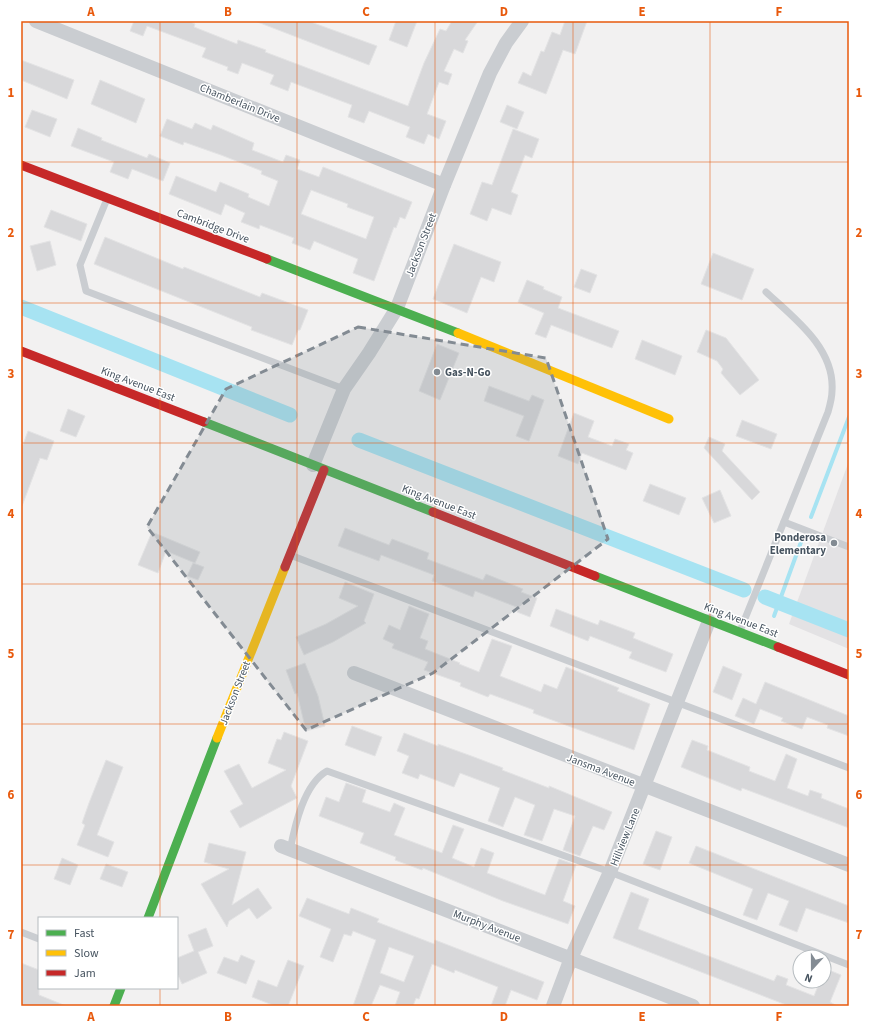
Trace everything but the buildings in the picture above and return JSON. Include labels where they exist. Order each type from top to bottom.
[{"type":"street","name":"Chamberlain Drive","points":[[36,21],[444,185]]},
{"type":"street","name":"Jackson Street","points":[[148,917],[290,555],[344,389],[369,353],[397,308],[444,185],[490,73],[506,43],[522,21]]},
{"type":"street","name":"Cambridge Drive","points":[[21,165],[397,308],[669,419]]},
{"type":"street","name":"King Avenue East","points":[[21,351],[849,675]]},
{"type":"street","name":"Hillview Lane","points":[[553,1006],[571,958],[610,872],[645,787],[709,621]]},
{"type":"street","name":"Jansma Avenue","points":[[354,673],[849,865]]},
{"type":"street","name":"Murphy Avenue","points":[[285,848],[693,1006]]},
{"type":"street","points":[[114,1006],[121,989]]},
{"type":"lane","points":[[107,198],[80,265],[86,291],[344,389]]},
{"type":"lane","points":[[739,633],[828,412],[832,390],[831,370],[824,353],[809,333],[766,292]]},
{"type":"lane","points":[[784,522],[849,547]]},
{"type":"lane","points":[[290,555],[849,768]]},
{"type":"lane","points":[[285,848],[296,819],[318,777],[327,771],[610,872],[849,965]]},
{"type":"lane","points":[[21,932],[38,939]]},
{"type":"highlighted area","points":[[358,327],[546,358],[608,539],[433,673],[306,730],[147,527],[226,389]]},
{"type":"shaded area","name":"Ponderosa Elementary","points":[[849,461],[849,649],[789,624]]},
{"type":"waterway","points":[[21,307],[290,415]]},
{"type":"waterway","points":[[811,517],[849,417]]},
{"type":"waterway","points":[[359,440],[744,590]]},
{"type":"waterway","points":[[774,616],[801,542]]},
{"type":"waterway","points":[[765,597],[849,630]]},
{"type":"traffic: fast","points":[[267,259],[458,333]]},
{"type":"traffic: fast","points":[[204,422],[433,512]]},
{"type":"traffic: fast","points":[[595,576],[778,647]]},
{"type":"traffic: fast","points":[[148,917],[217,738]]},
{"type":"traffic: fast","points":[[114,1006],[121,989]]},
{"type":"traffic: slow","points":[[458,333],[669,419]]},
{"type":"traffic: slow","points":[[217,738],[285,567]]},
{"type":"traffic: jam","points":[[21,165],[267,259]]},
{"type":"traffic: jam","points":[[21,351],[204,422]]},
{"type":"traffic: jam","points":[[285,567],[324,470]]},
{"type":"traffic: jam","points":[[433,512],[595,576]]},
{"type":"traffic: jam","points":[[778,647],[849,675]]},
{"type":"place","name":"Gas-N-Go","points":[[437,372]]},
{"type":"place","name":"Ponderosa Elementary","points":[[834,543]]}]
